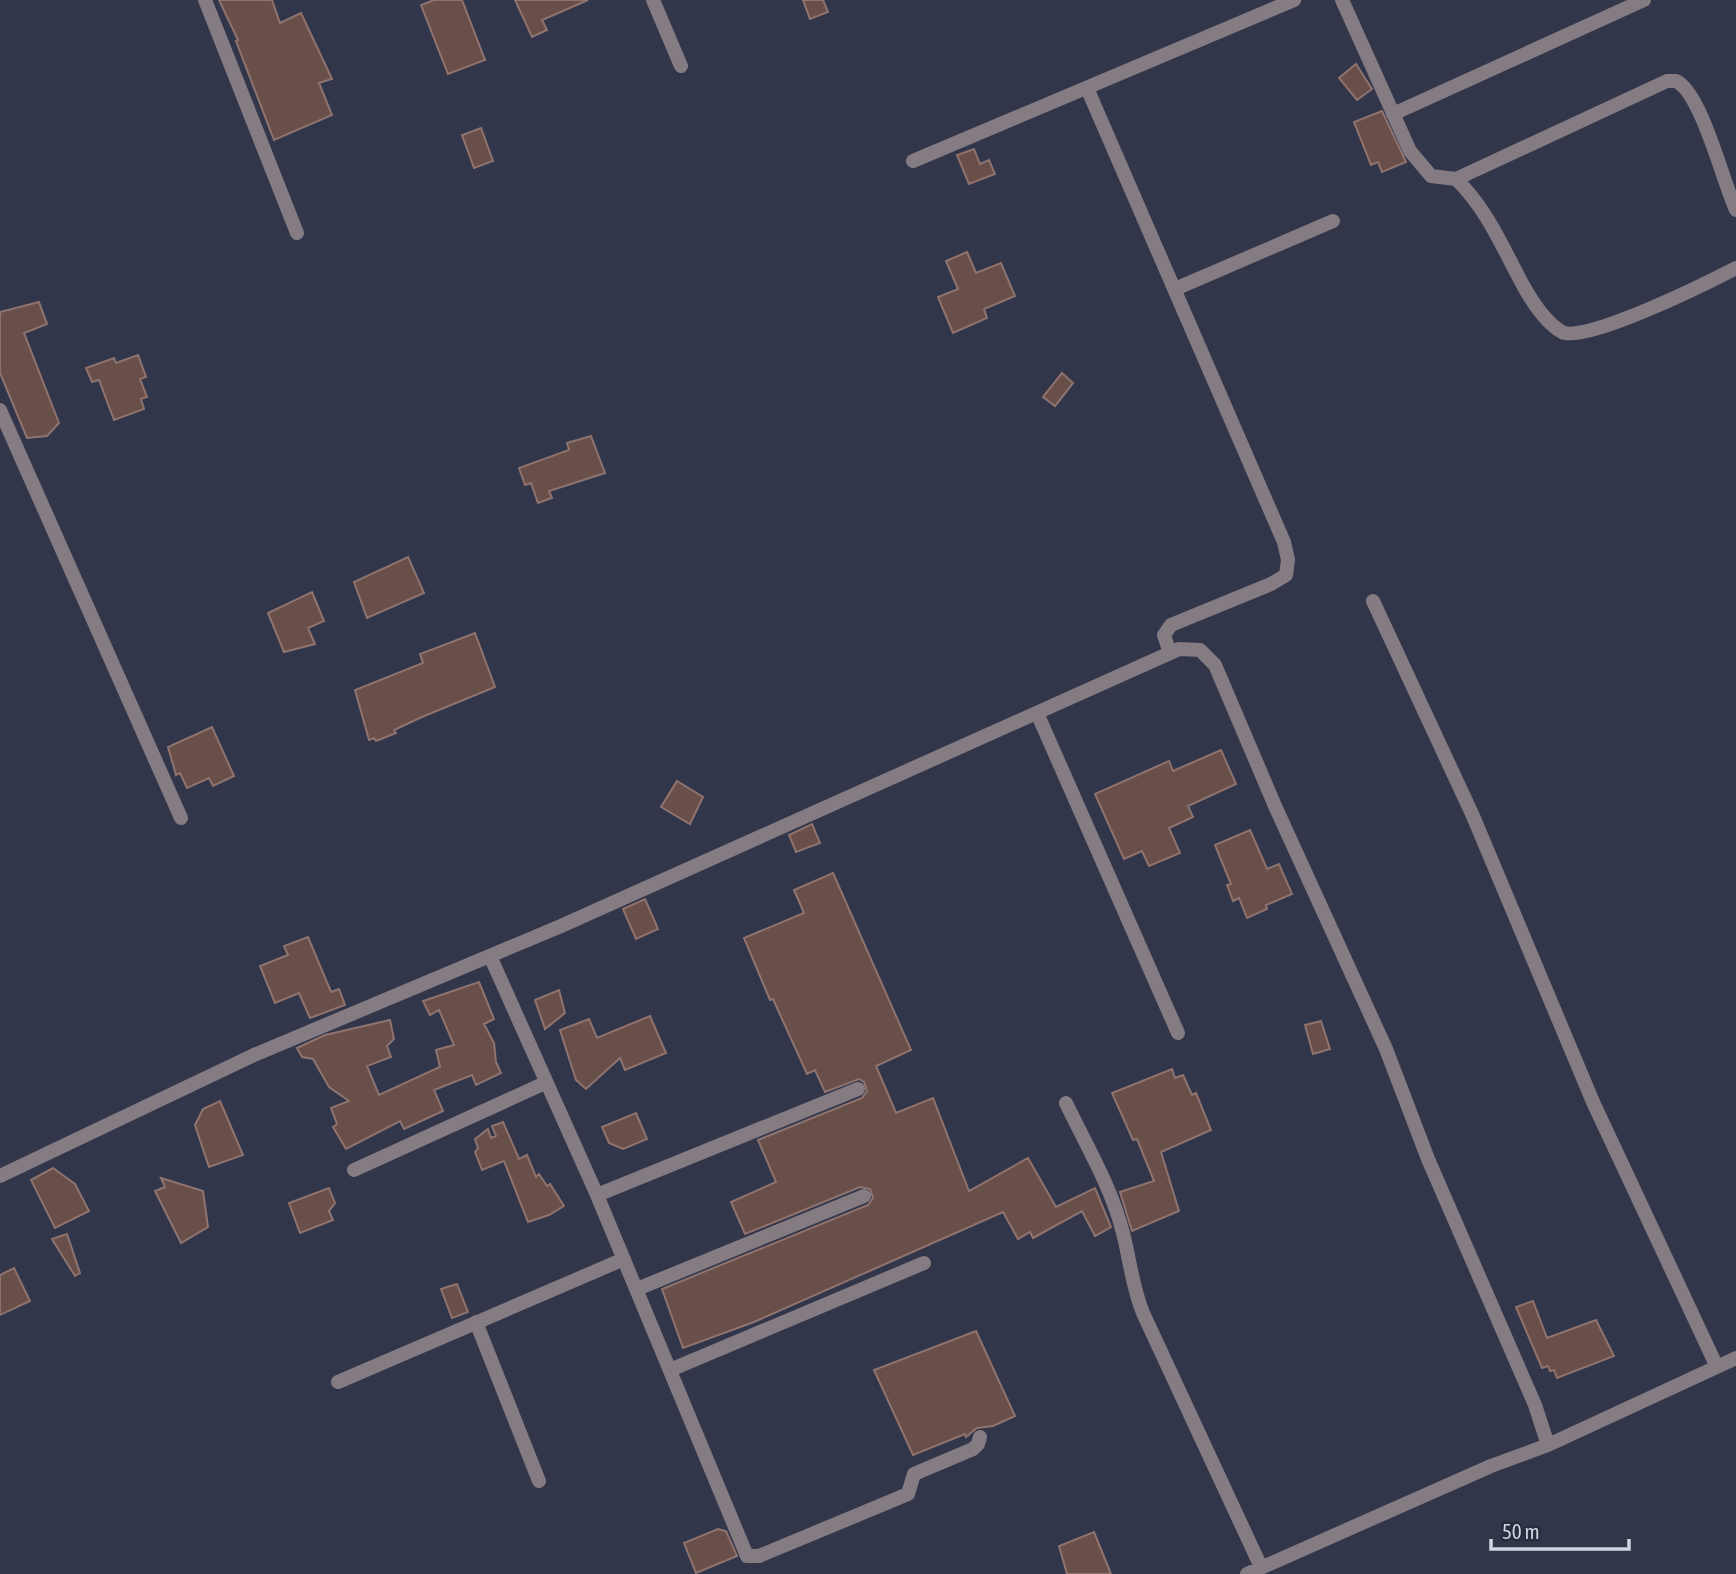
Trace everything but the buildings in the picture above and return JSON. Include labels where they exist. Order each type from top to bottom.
[{"type":"street","points":[[205,0],[297,233]]},
{"type":"street","points":[[653,0],[681,66]]},
{"type":"street","points":[[912,161],[1294,0]]},
{"type":"street","points":[[1342,0],[1393,114],[1421,168],[1431,176],[1456,179],[1668,81],[1676,81],[1689,92],[1736,210]]},
{"type":"street","points":[[1393,114],[1644,0]]},
{"type":"street","points":[[1087,88],[1278,529],[1288,560],[1286,575],[1271,584],[1171,625],[1164,635],[1170,653]]},
{"type":"street","points":[[1456,179],[1486,214],[1525,289],[1542,315],[1563,332],[1576,335],[1611,325],[1736,268]]},
{"type":"street","points":[[1175,289],[1333,222]]},
{"type":"street","points":[[0,410],[181,818]]},
{"type":"street","points":[[1373,601],[1473,816],[1593,1102],[1717,1367]]},
{"type":"street","points":[[0,1177],[254,1055],[490,956],[1170,653],[1189,648],[1200,650],[1215,665],[1275,806],[1386,1049],[1428,1159],[1535,1405],[1548,1445]]},
{"type":"street","points":[[1037,713],[1178,1033]]},
{"type":"street","points":[[490,956],[544,1083],[597,1195],[749,1557],[779,1549],[908,1494],[914,1474],[973,1449],[980,1437]]},
{"type":"street","points":[[354,1170],[544,1083]]},
{"type":"street","points":[[597,1195],[858,1089]]},
{"type":"street","points":[[1066,1103],[1103,1180],[1123,1232],[1135,1293],[1143,1313],[1261,1567]]},
{"type":"street","points":[[636,1289],[864,1196]]},
{"type":"street","points":[[338,1382],[624,1259]]},
{"type":"street","points":[[670,1370],[924,1263]]},
{"type":"street","points":[[476,1322],[539,1481]]},
{"type":"street","points":[[1247,1574],[1491,1466],[1548,1445],[1736,1358]]}]
